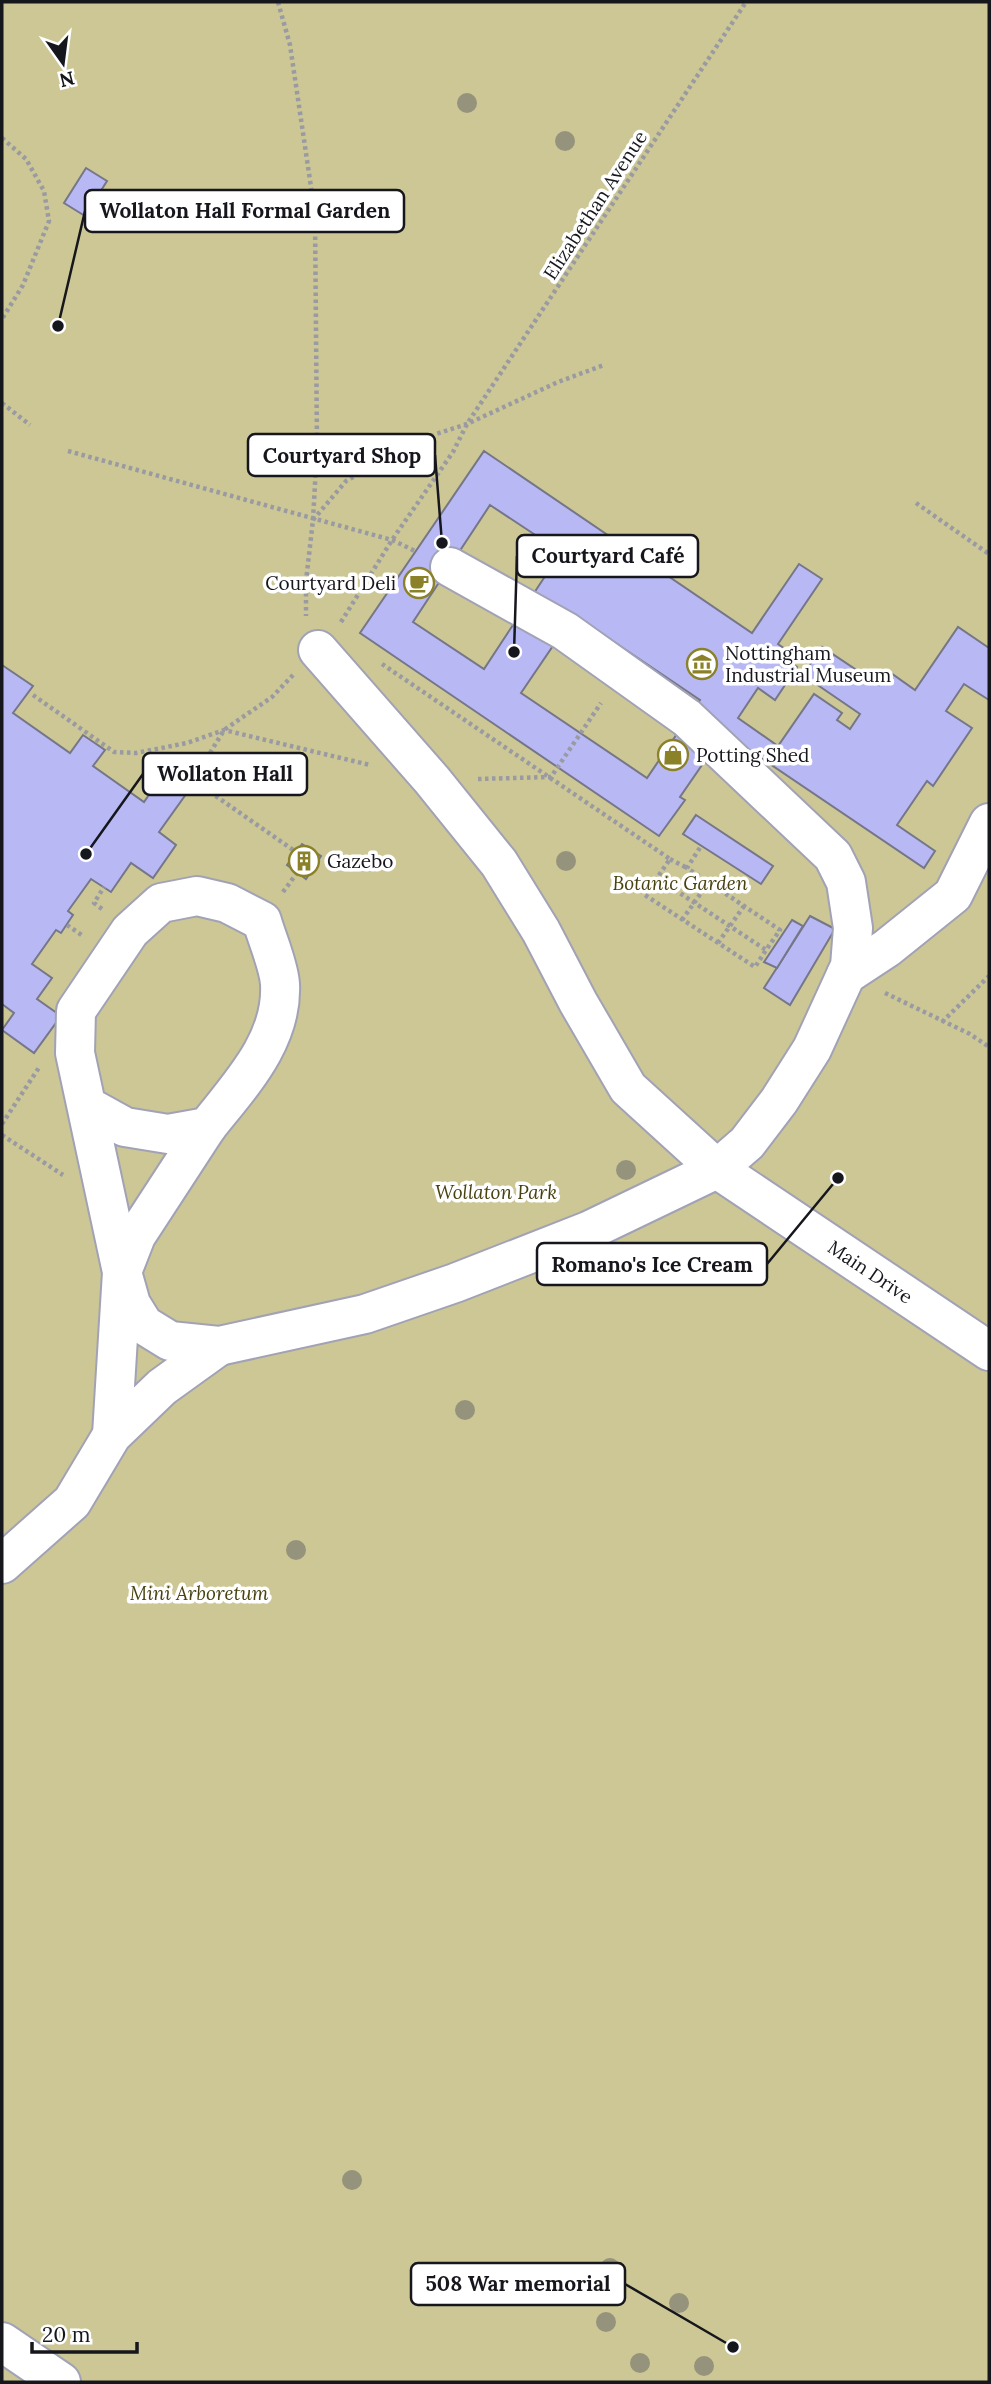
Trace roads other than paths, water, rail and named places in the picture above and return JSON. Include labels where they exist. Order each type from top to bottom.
[{"type":"street","points":[[112,1435],[122,1272],[135,1236],[207,1127],[259,1061],[278,1013],[280,982],[262,921],[227,903],[197,896],[162,903],[130,931],[76,1011],[75,1053],[122,1272],[131,1304],[144,1325],[170,1341],[219,1346],[365,1314],[455,1283],[588,1231],[716,1169],[747,1143],[779,1101],[812,1049],[850,966],[853,928],[846,882],[833,856],[687,718],[565,631],[450,567]]},
{"type":"street","name":"Main Drive","points":[[316,651],[432,780],[499,863],[541,932],[628,1088],[716,1169],[989,1351]]},
{"type":"street","points":[[846,975],[887,948],[953,895],[989,823]]},
{"type":"street","points":[[88,1105],[125,1127],[168,1134],[207,1127]]},
{"type":"street","points":[[2,1564],[72,1502],[112,1435],[162,1387],[219,1346]]},
{"type":"street","points":[[2,2342],[61,2382]]},
{"type":"place","name":"Wollaton Hall Formal Garden","points":[[58,326]]},
{"type":"place","name":"Courtyard Shop","points":[[442,543]]},
{"type":"place","name":"Courtyard Deli","points":[[419,583]]},
{"type":"place","name":"Courtyard Café","points":[[514,652]]},
{"type":"place","name":"Nottingham Industrial Museum","points":[[702,664]]},
{"type":"place","name":"Potting Shed","points":[[673,755]]},
{"type":"place","name":"Wollaton Hall","points":[[86,854]]},
{"type":"place","name":"Gazebo","points":[[304,861]]},
{"type":"place","name":"Romano's Ice Cream","points":[[838,1178]]},
{"type":"place","name":"508 War memorial","points":[[733,2347]]},
{"type":"park label","name":"Botanic Garden","points":[[680,883]]},
{"type":"park label","name":"Wollaton Park","points":[[496,1192]]},
{"type":"park label","name":"Mini Arboretum","points":[[199,1593]]}]
